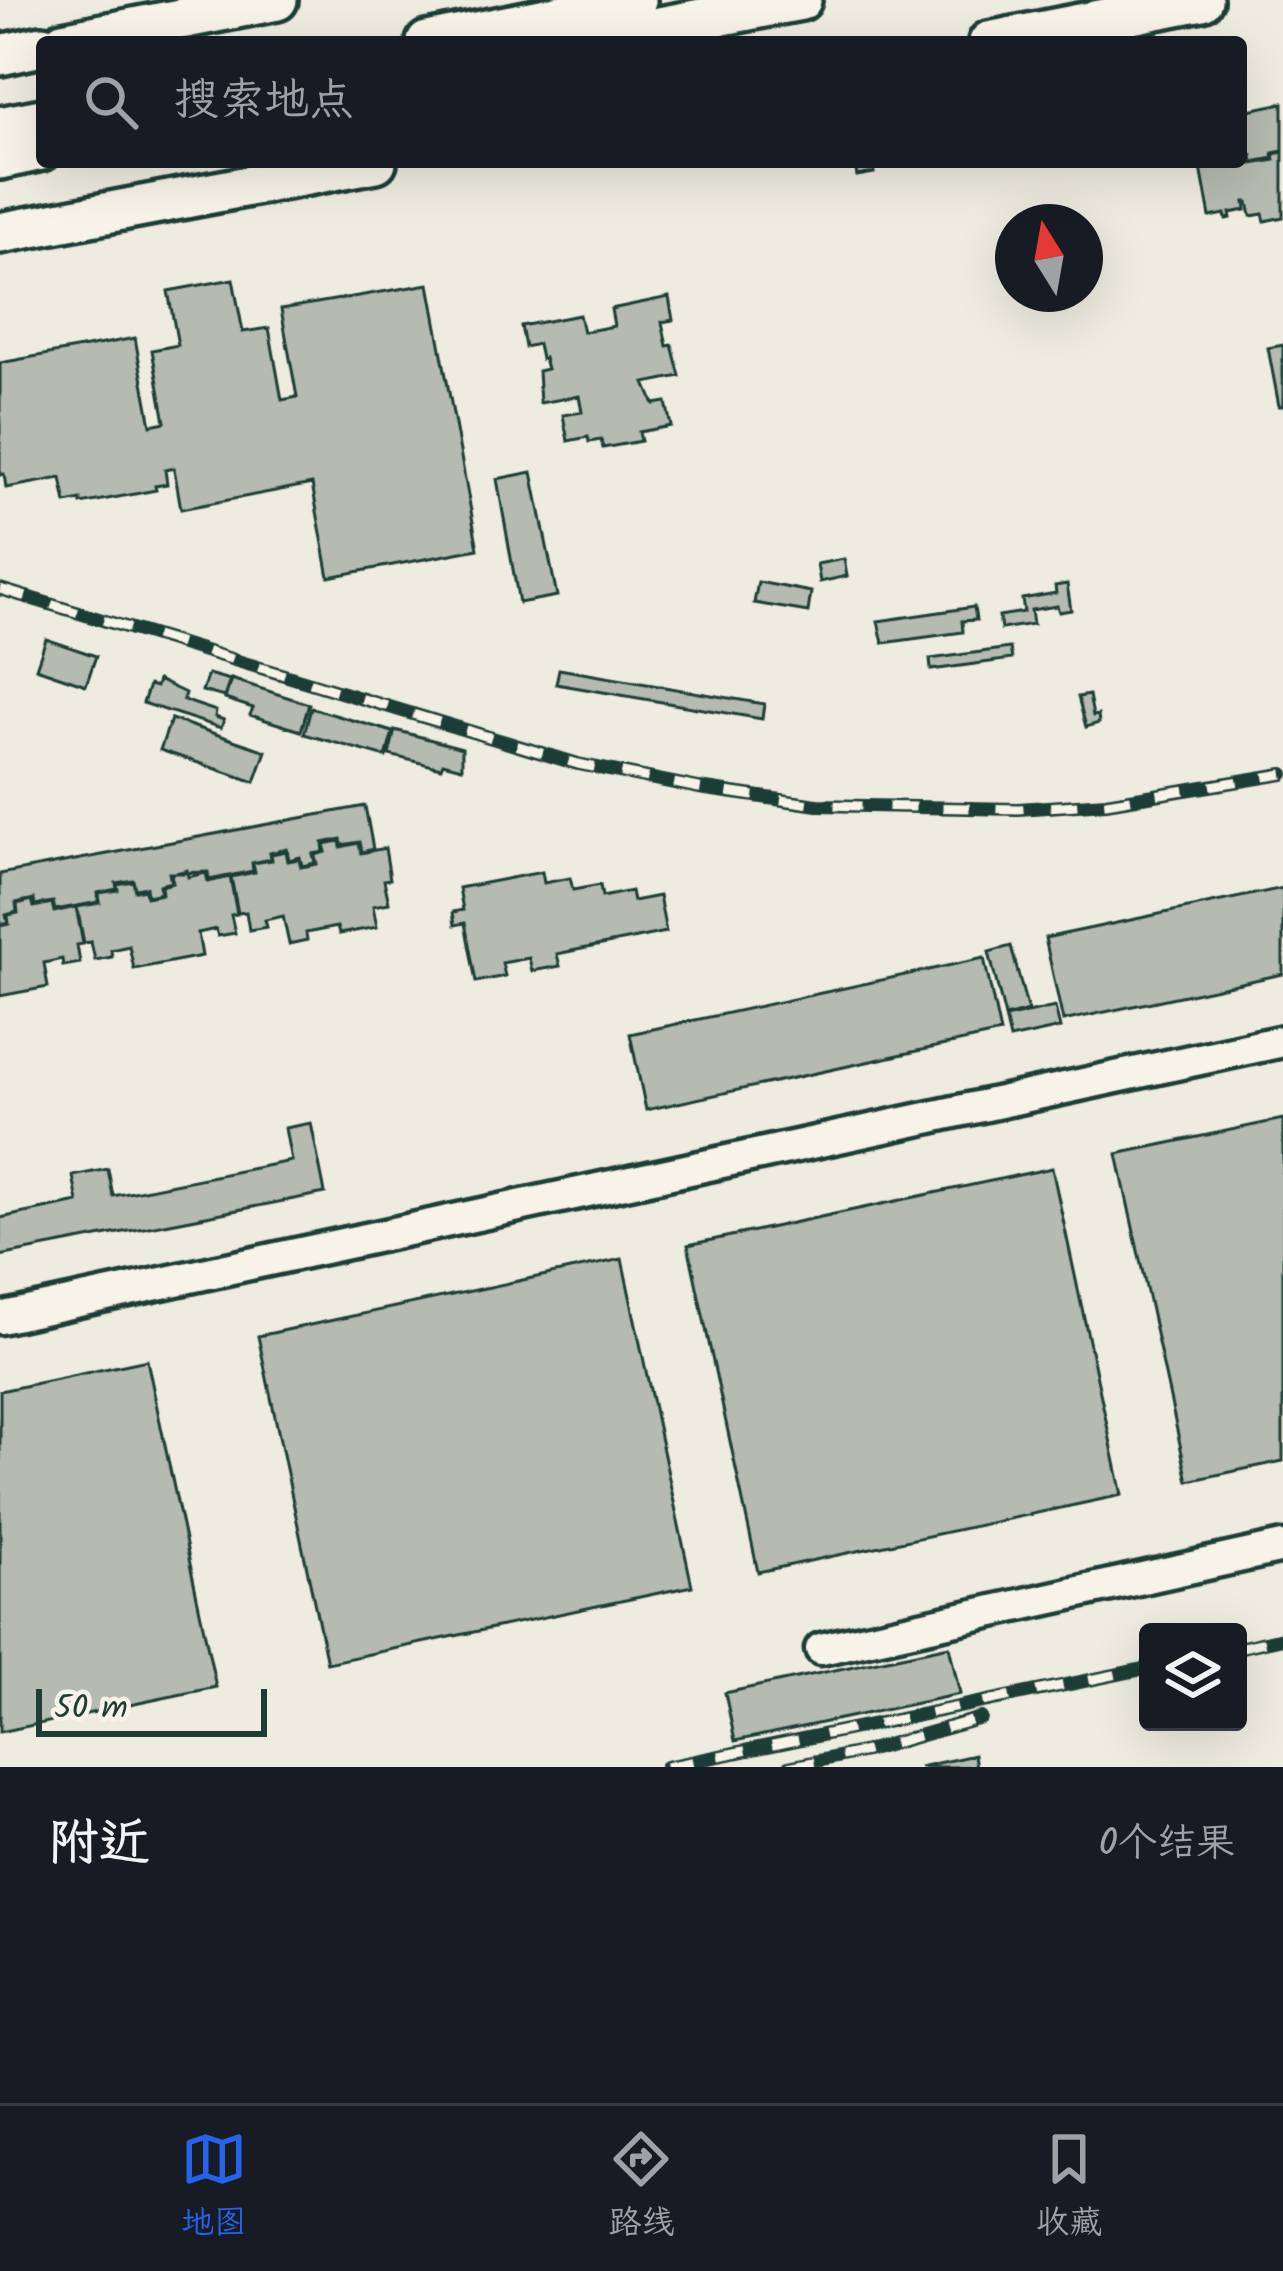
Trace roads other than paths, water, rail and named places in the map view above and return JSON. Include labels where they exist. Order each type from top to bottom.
[{"type":"main road","points":[[94,36],[278,0]]},
{"type":"main road","points":[[457,36],[636,0]]},
{"type":"main road","points":[[612,36],[801,0]]},
{"type":"main road","points":[[1008,36],[1086,11],[1202,0]]},
{"type":"main road","points":[[0,55],[36,47]]},
{"type":"main road","points":[[0,128],[36,120]]},
{"type":"main road","points":[[0,158],[36,151]]},
{"type":"main road","points":[[0,232],[344,168]]},
{"type":"lane","points":[[0,1318],[1283,1041]]},
{"type":"lane","points":[[821,1649],[1283,1547]]},
{"type":"railway","points":[[0,589],[578,764],[699,788],[817,805],[1018,809],[1106,803],[1283,774]]},
{"type":"railway","points":[[1247,1646],[1283,1638]]},
{"type":"railway","points":[[666,1767],[1139,1670]]},
{"type":"railway","points":[[788,1767],[866,1751],[981,1718]]}]
